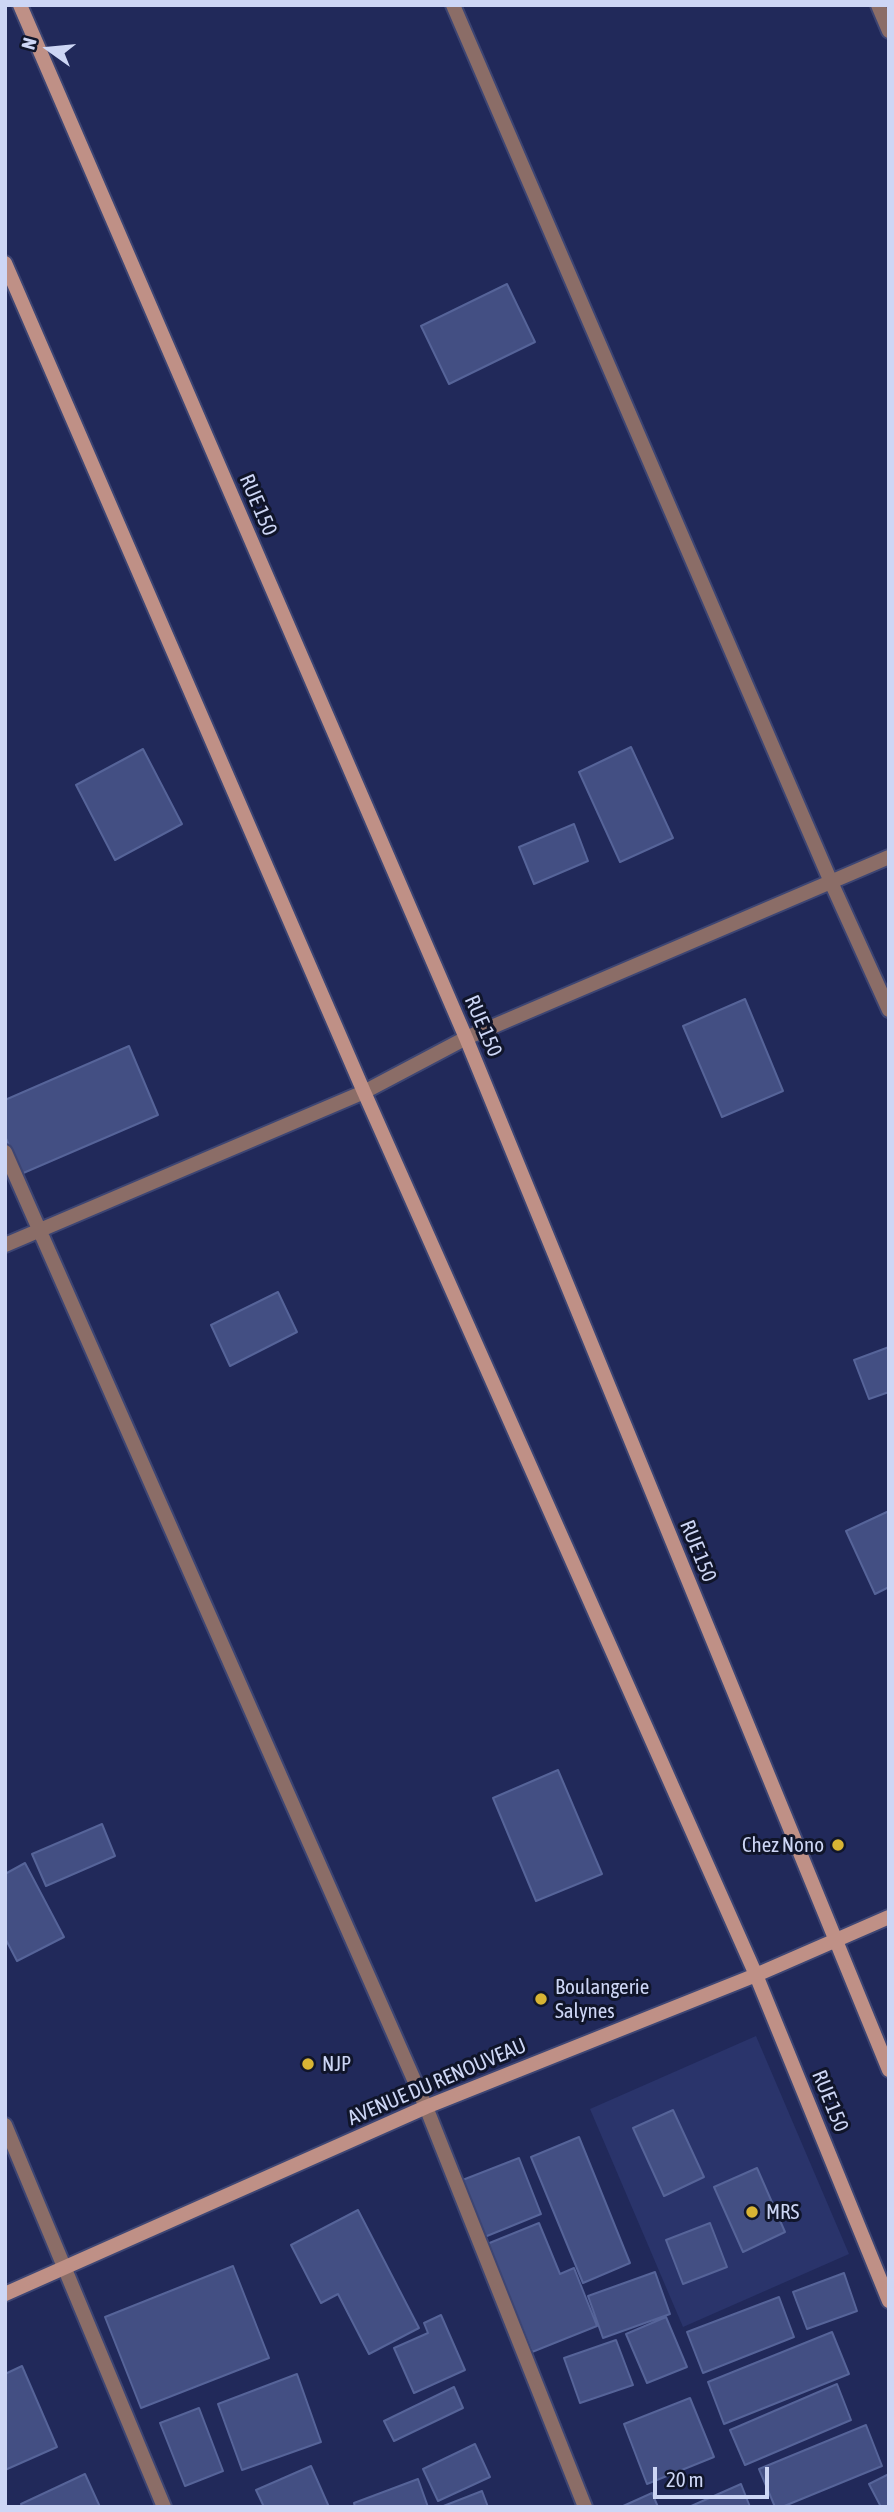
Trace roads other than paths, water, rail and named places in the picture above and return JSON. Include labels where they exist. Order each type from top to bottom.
[{"type":"main road","name":"RUE 150","points":[[20,5],[466,1038],[889,2070]]},
{"type":"main road","name":"RUE 150","points":[[5,263],[365,1092],[755,1975],[889,2301]]},
{"type":"main road","name":"AVENUE DU RENOUVEAU","points":[[5,2294],[426,2107],[755,1975],[889,1916]]},
{"type":"street","points":[[453,5],[889,1010]]},
{"type":"street","points":[[878,5],[889,31]]},
{"type":"street","points":[[5,1245],[365,1092],[466,1038],[889,857]]},
{"type":"street","points":[[5,1152],[426,2107],[585,2507]]},
{"type":"street","points":[[5,2125],[164,2507]]},
{"type":"place","name":"Chez Nono","points":[[838,1845]]},
{"type":"place","name":"Boulangerie Salynes","points":[[541,1999]]},
{"type":"place","name":"NJP","points":[[308,2064]]},
{"type":"place","name":"MRS","points":[[752,2212]]}]
